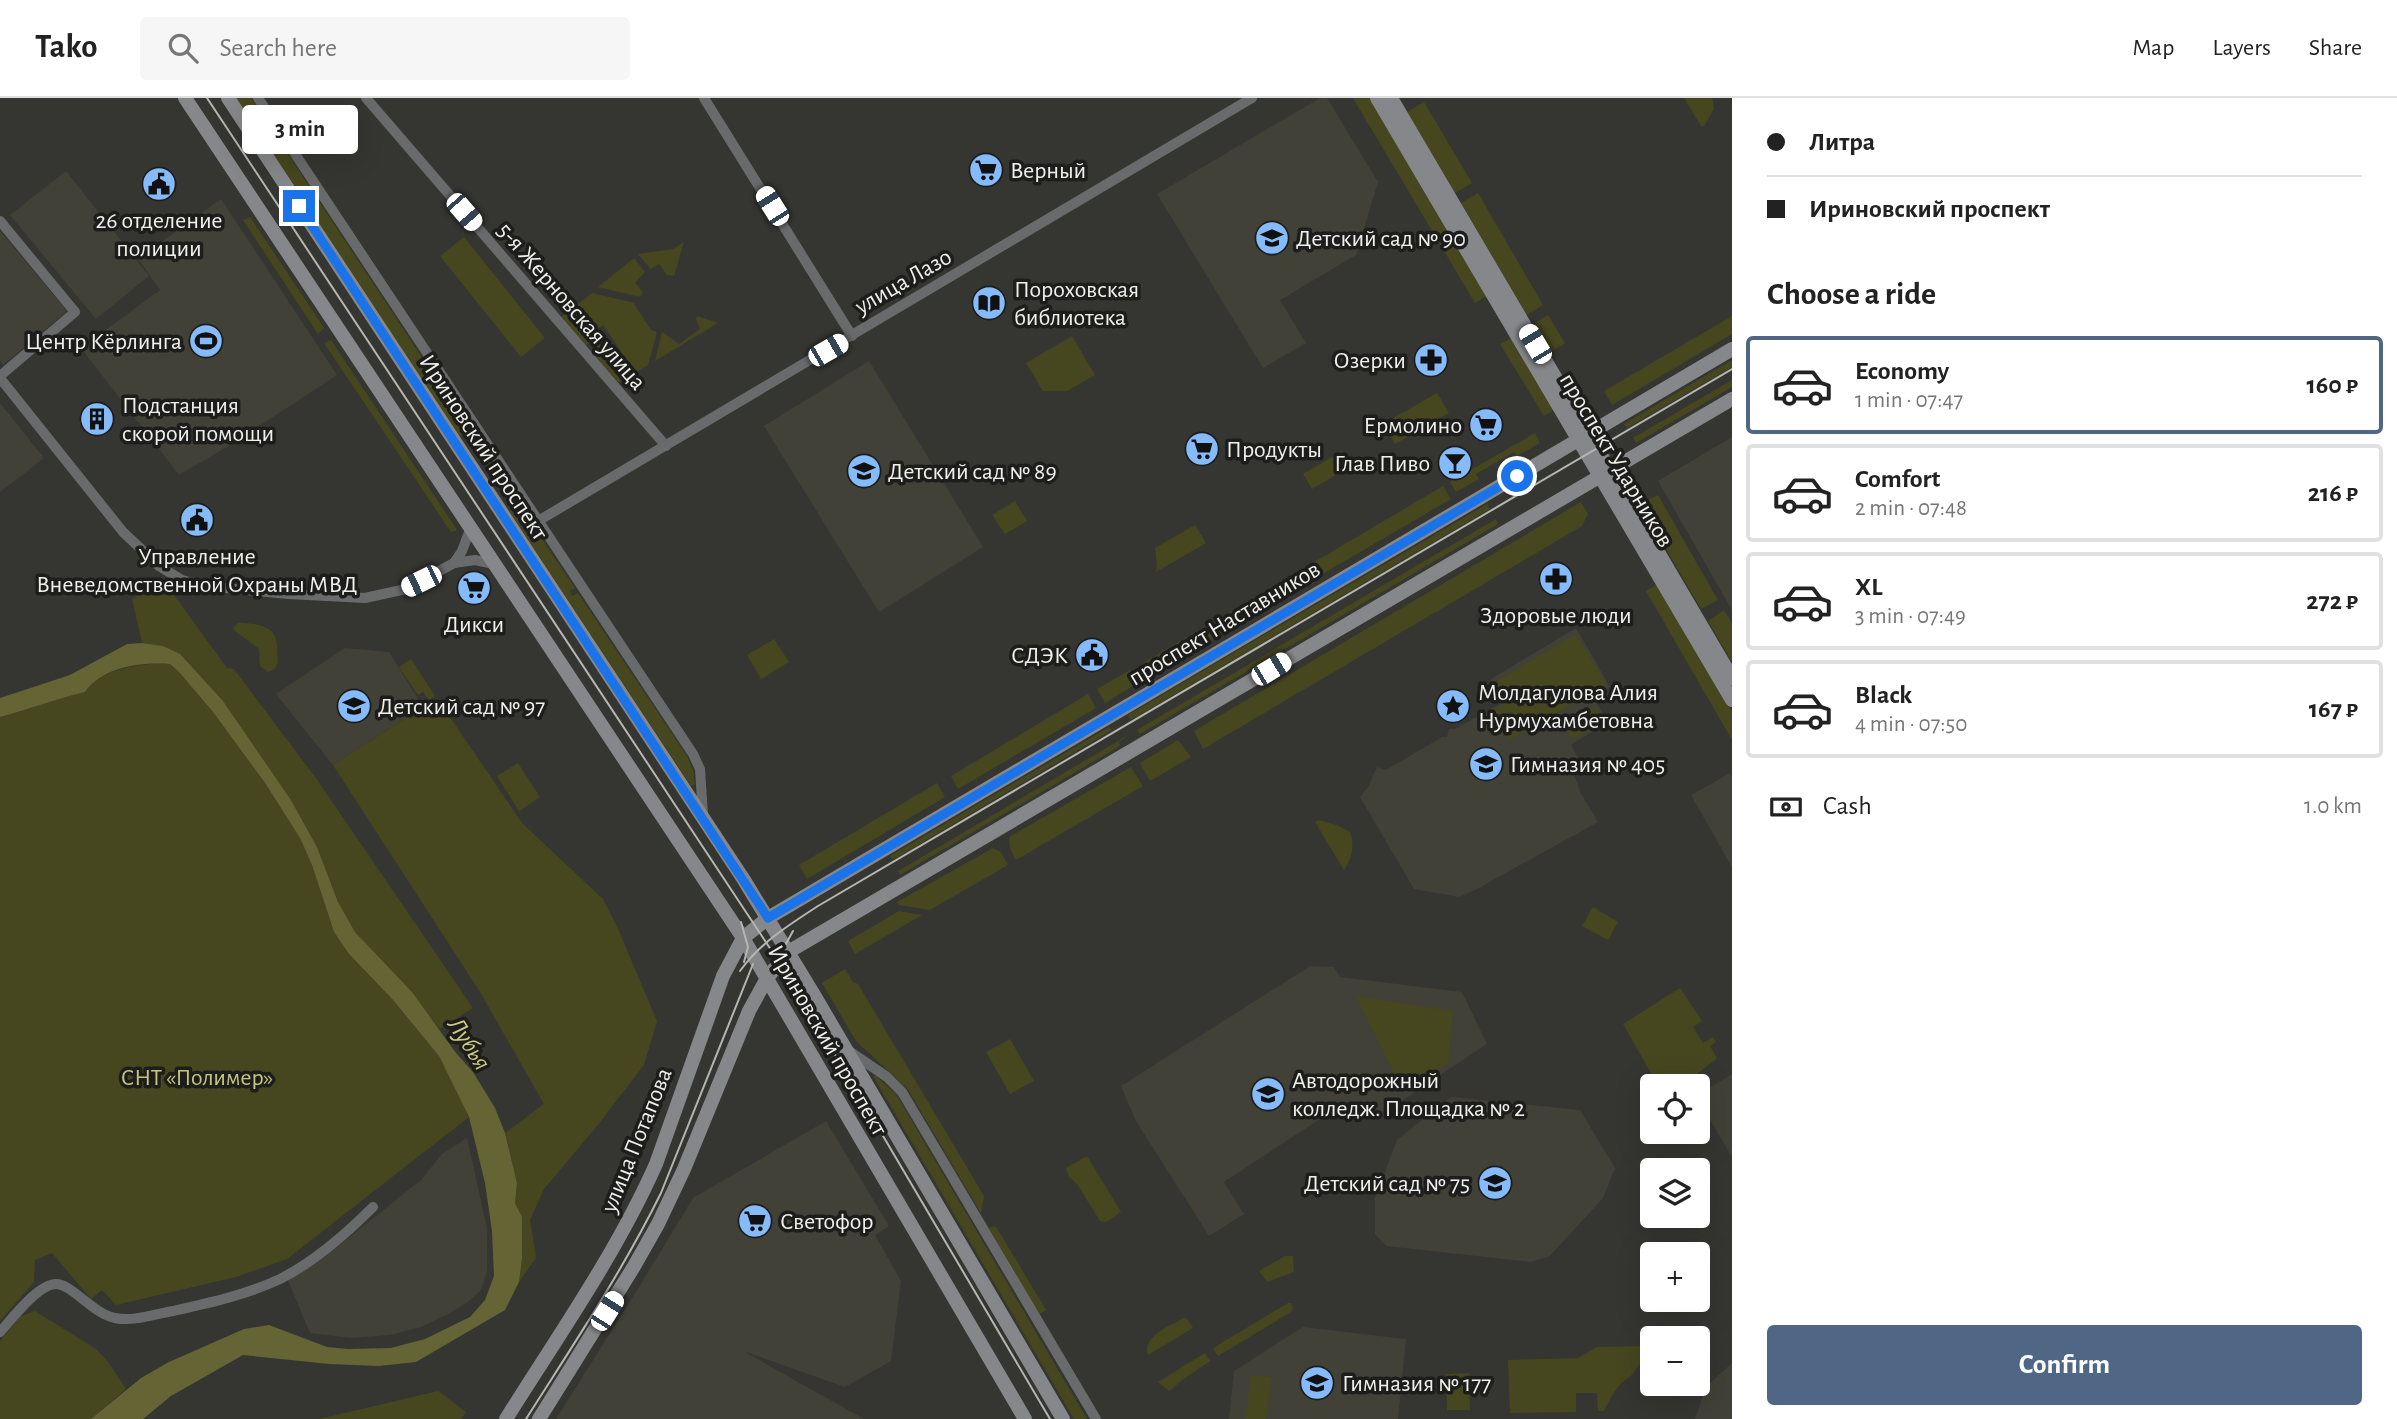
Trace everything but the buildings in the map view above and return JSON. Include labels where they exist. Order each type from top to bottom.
[{"type":"main road","name":"Ириновский проспект","points":[[185,98],[743,938],[1025,1419]]},
{"type":"main road","name":"Ириновский проспект","points":[[228,98],[768,918],[1063,1419]]},
{"type":"main road","name":"проспект Ударников","points":[[1377,98],[1584,437]]},
{"type":"main road","name":"проспект Ударников","points":[[1391,98],[1732,700]]},
{"type":"main road","name":"проспект Наставников","points":[[743,938],[768,918],[1732,349]]},
{"type":"main road","points":[[767,978],[788,952],[1732,398]]},
{"type":"main road","name":"проспект Ударников","points":[[1605,473],[1732,678]]},
{"type":"main road","name":"улица Потапова","points":[[506,1419],[615,1245],[644,1192],[723,976],[743,938]]},
{"type":"main road","name":"улица Потапова","points":[[539,1419],[658,1224],[684,1170],[749,1011],[767,978]]},
{"type":"street","name":"Ириновский проспект","points":[[258,98],[693,754],[701,777],[704,819]]},
{"type":"street","name":"5-я Жерновская улица","points":[[366,98],[666,446]]},
{"type":"street","points":[[704,98],[852,336]]},
{"type":"street","name":"улица Лазо","points":[[538,521],[1252,98]]},
{"type":"street","points":[[0,221],[75,312],[0,377],[123,532],[159,566],[182,580],[204,586],[365,598],[406,589],[454,563],[475,560],[494,564]]},
{"type":"street","points":[[454,563],[462,551],[471,527]]},
{"type":"street","points":[[846,1048],[887,1077],[902,1092],[1096,1419]]},
{"type":"street","points":[[0,1332],[30,1299],[49,1286],[57,1284],[103,1315],[118,1319],[220,1301],[281,1278],[349,1231],[373,1207]]},
{"type":"shaded area","name":"Детский сад № 90","points":[[1320,98],[1327,98],[1378,182],[1356,255],[1280,300],[1306,343],[1263,368],[1157,194]]},
{"type":"shaded area","points":[[66,171],[149,276],[96,319],[10,215]]},
{"type":"shaded area","points":[[221,199],[337,375],[179,475],[81,348],[160,290],[138,259]]},
{"type":"shaded area","points":[[0,231],[67,311],[3,365],[0,361]]},
{"type":"shaded area","name":"Детский сад № 89","points":[[869,361],[983,547],[879,612],[764,426]]},
{"type":"shaded area","points":[[0,403],[44,458],[0,492]]},
{"type":"shaded area","points":[[1732,437],[1732,610],[1658,481]]},
{"type":"shaded area","name":"Гимназия № 405","points":[[1576,628],[1610,687],[1593,697],[1608,722],[1571,745],[1580,761],[1572,767],[1580,792],[1598,822],[1459,897],[1414,889],[1360,797],[1377,767],[1386,770],[1442,737],[1447,737],[1449,729],[1455,729],[1503,702],[1491,679]]},
{"type":"shaded area","points":[[127,644],[163,646],[180,654],[223,701],[291,800],[317,847],[338,902],[355,932],[412,992],[473,1072],[495,1108],[505,1133],[517,1183],[515,1203],[522,1217],[522,1259],[519,1282],[505,1310],[416,1362],[379,1366],[329,1364],[243,1355],[171,1396],[143,1419],[91,1419],[141,1378],[169,1362],[244,1329],[269,1325],[327,1347],[348,1349],[391,1348],[425,1339],[470,1317],[485,1300],[494,1276],[492,1231],[485,1183],[469,1117],[439,1056],[393,1000],[349,954],[334,932],[312,865],[300,838],[265,783],[213,712],[179,672],[170,664],[123,668],[102,677],[85,692],[0,717],[0,698],[70,675]]},
{"type":"shaded area","name":"Детский сад № 97","points":[[345,648],[389,652],[423,707],[333,765],[276,694]]},
{"type":"shaded area","points":[[1730,773],[1732,777],[1732,867],[1691,795]]},
{"type":"shaded area","name":"Автодорожный колледж. Площадка № 2","points":[[1310,966],[1334,967],[1340,977],[1462,992],[1487,1044],[1385,1112],[1346,1102],[1224,1182],[1244,1214],[1209,1236],[1136,1121],[1121,1086]]},
{"type":"shaded area","points":[[1732,1074],[1732,1157],[1710,1119],[1710,1088]]},
{"type":"shaded area","name":"Детский сад № 75","points":[[1451,1097],[1580,1110],[1615,1168],[1603,1198],[1550,1256],[1531,1262],[1386,1246],[1375,1234],[1375,1198],[1397,1140]]},
{"type":"shaded area","points":[[826,1121],[889,1226],[875,1235],[901,1281],[891,1361],[845,1387],[743,1351],[864,1419],[556,1419],[693,1198]]},
{"type":"shaded area","points":[[467,1138],[487,1228],[487,1271],[481,1290],[448,1314],[421,1327],[390,1335],[351,1338],[310,1333],[287,1278],[336,1248],[421,1180],[442,1154]]},
{"type":"shaded area","name":"Гимназия № 177","points":[[1303,1327],[1406,1339],[1398,1419],[1229,1419],[1234,1371]]},
{"type":"shaded area","points":[[1732,1363],[1732,1419],[1695,1419],[1703,1396],[1710,1396],[1710,1383]]},
{"type":"green space","points":[[235,98],[250,98],[253,101],[510,491],[505,495],[463,434],[459,436]]},
{"type":"green space","points":[[1353,98],[1371,98],[1487,296],[1475,303]]},
{"type":"green space","points":[[1684,98],[1712,98],[1714,109],[1704,126],[1701,126]]},
{"type":"green space","points":[[1424,102],[1472,183],[1455,193],[1407,112]]},
{"type":"green space","points":[[1478,193],[1543,305],[1527,315],[1461,203]]},
{"type":"green space","points":[[250,217],[324,328],[318,334],[243,220]]},
{"type":"green space","points":[[464,237],[545,338],[521,357],[440,256]]},
{"type":"green space","points":[[684,242],[674,276],[667,275],[659,264],[651,269],[638,254],[673,249]]},
{"type":"green space","points":[[634,258],[645,272],[635,283],[643,292],[640,297],[598,287]]},
{"type":"green space","points":[[592,293],[635,303],[651,330],[657,332],[648,365],[616,384],[588,352],[599,344],[611,358],[621,351],[603,325],[591,333],[594,339],[584,347],[559,319]]},
{"type":"green space","points":[[1548,315],[1565,343],[1549,353],[1532,325]]},
{"type":"green space","points":[[697,316],[718,323],[655,361],[662,332],[679,344],[700,329]]},
{"type":"green space","points":[[1732,316],[1732,334],[1612,405],[1604,391]]},
{"type":"green space","points":[[1072,336],[1095,375],[1067,391],[1043,391],[1026,363]]},
{"type":"green space","points":[[1512,338],[1554,410],[1544,416],[1500,344]]},
{"type":"green space","points":[[331,340],[457,530],[451,532],[324,343]]},
{"type":"green space","points":[[1732,360],[1732,367],[1627,428],[1624,424]]},
{"type":"green space","points":[[1732,380],[1732,387],[1636,443],[1633,438]]},
{"type":"green space","points":[[1437,393],[1449,413],[1395,444],[1383,424]]},
{"type":"green space","points":[[1535,433],[1540,443],[1517,456],[1514,452],[1476,474],[1479,479],[1456,492],[1450,482]]},
{"type":"green space","points":[[1342,451],[1351,466],[1312,489],[1303,474]]},
{"type":"green space","points":[[1443,486],[1451,499],[1150,675],[1143,663]]},
{"type":"green space","points":[[1658,495],[1718,600],[1701,609],[1640,504]]},
{"type":"green space","points":[[1015,501],[1027,521],[1005,534],[992,515]]},
{"type":"green space","points":[[1581,502],[1588,514],[1582,526],[1203,749],[1194,731]]},
{"type":"green space","points":[[1487,504],[1490,509],[1131,720],[1128,715]]},
{"type":"green space","points":[[519,505],[575,588],[570,591],[572,596],[578,593],[687,756],[695,785],[691,786],[509,511]]},
{"type":"green space","points":[[1496,519],[1498,524],[1140,734],[1137,730]]},
{"type":"green space","points":[[1195,525],[1206,543],[1156,572],[1155,548]]},
{"type":"green space","points":[[1658,584],[1732,711],[1732,740],[1646,591]]},
{"type":"green space","points":[[149,588],[174,595],[227,668],[234,669],[318,781],[473,1008],[440,1029],[412,992],[355,932],[338,902],[317,847],[291,800],[223,701],[163,646],[142,643],[132,599]]},
{"type":"green space","points":[[1724,610],[1732,623],[1732,662],[1708,621]]},
{"type":"green space","points":[[238,623],[249,623],[271,631],[277,643],[278,662],[275,669],[268,672],[260,666],[259,649],[235,631],[233,628]]},
{"type":"green space","points":[[1576,634],[1606,684],[1510,740],[1493,711],[1507,702],[1495,682]]},
{"type":"green space","points":[[774,639],[789,662],[761,679],[747,655]]},
{"type":"green space","points":[[411,659],[435,696],[429,700],[423,692],[418,695],[399,667]]},
{"type":"green space","name":"СНТ «Полимер»","points":[[158,663],[170,664],[179,672],[213,712],[265,783],[300,838],[312,865],[334,932],[349,954],[393,1000],[439,1056],[469,1117],[287,1259],[236,1277],[116,1305],[102,1290],[91,1299],[52,1253],[35,1260],[34,1282],[0,1321],[0,717],[85,692],[100,678],[118,670]]},
{"type":"green space","points":[[1130,670],[1138,683],[1105,703],[1097,689]]},
{"type":"green space","points":[[1088,694],[1096,708],[958,789],[951,776]]},
{"type":"green space","points":[[437,698],[522,823],[603,899],[657,1021],[644,1065],[544,1189],[530,1220],[536,1258],[519,1282],[522,1217],[515,1203],[517,1183],[505,1133],[544,1104],[480,992],[333,765]]},
{"type":"green space","points":[[1595,706],[1604,721],[1573,740],[1563,725]]},
{"type":"green space","points":[[1124,723],[893,860],[890,856],[1109,727],[1111,730]]},
{"type":"green space","points":[[1130,734],[1119,742],[1120,746],[900,875],[898,871]]},
{"type":"green space","points":[[1178,740],[1191,757],[1150,781],[1140,763]]},
{"type":"green space","points":[[518,763],[540,797],[519,811],[497,776]]},
{"type":"green space","points":[[1131,767],[1143,786],[1016,860],[1010,848],[1009,837]]},
{"type":"green space","points":[[937,783],[945,797],[807,879],[799,865]]},
{"type":"green space","points":[[1319,820],[1350,832],[1352,852],[1344,870],[1315,822]]},
{"type":"green space","points":[[993,848],[1001,852],[1008,865],[930,910],[899,905],[897,902]]},
{"type":"green space","points":[[1593,907],[1618,922],[1608,940],[1582,926]]},
{"type":"green space","points":[[899,911],[922,915],[855,954],[848,941]]},
{"type":"green space","points":[[845,969],[853,982],[858,984],[984,1196],[981,1213],[907,1088],[856,1041],[822,983]]},
{"type":"green space","points":[[1680,988],[1702,1021],[1693,1027],[1703,1043],[1713,1037],[1716,1042],[1710,1046],[1717,1058],[1697,1074],[1652,1074],[1623,1024]]},
{"type":"green space","points":[[1356,996],[1453,1011],[1448,1064],[1400,1086]]},
{"type":"green space","points":[[1010,1039],[1034,1081],[1010,1094],[986,1052]]},
{"type":"green space","points":[[873,1076],[896,1094],[1087,1419],[1074,1419]]},
{"type":"green space","points":[[1087,1156],[1121,1212],[1106,1222],[1100,1221],[1077,1184],[1069,1177],[1066,1168]]},
{"type":"green space","points":[[994,1226],[1046,1310],[1039,1314],[989,1228]]},
{"type":"green space","points":[[1285,1256],[1293,1256],[1294,1272],[1267,1282],[1259,1271]]},
{"type":"green space","points":[[1291,1303],[1293,1309],[1291,1312],[1218,1356],[1213,1348]]},
{"type":"green space","points":[[35,1311],[96,1349],[126,1389],[91,1419],[0,1419],[0,1341],[21,1316]]},
{"type":"green space","points":[[1186,1317],[1193,1328],[1148,1355],[1147,1348],[1154,1336]]},
{"type":"green space","points":[[1640,1346],[1640,1364],[1615,1391],[1604,1411],[1598,1411],[1597,1393],[1576,1393],[1576,1412],[1510,1413],[1508,1360],[1578,1358],[1597,1347]]},
{"type":"green space","points":[[1205,1353],[1210,1361],[1169,1391],[1158,1382]]},
{"type":"green space","points":[[1469,1373],[1470,1410],[1447,1410],[1446,1374]]},
{"type":"green space","points":[[1251,1375],[1271,1377],[1266,1419],[1245,1419]]},
{"type":"green space","points":[[438,1391],[466,1412],[461,1419],[319,1419]]},
{"type":"tram line","points":[[207,98],[791,980],[1050,1419]]},
{"type":"tram line","points":[[740,971],[766,943],[818,906],[1732,369]]},
{"type":"tram line","points":[[741,922],[748,947],[744,962]]},
{"type":"tram line","points":[[785,966],[782,951],[793,931]]},
{"type":"tram line","points":[[526,1419],[614,1280],[661,1193],[753,964]]},
{"type":"place","name":"Верный","points":[[986,170]]},
{"type":"place","name":"26 отделение полиции","points":[[159,184]]},
{"type":"place","name":"Детский сад № 90","points":[[1272,238]]},
{"type":"place","name":"Пороховская библиотека","points":[[989,303]]},
{"type":"place","name":"Центр Кёрлинга","points":[[206,341]]},
{"type":"place","name":"Озерки","points":[[1431,360]]},
{"type":"place","name":"Подстанция скорой помощи","points":[[97,419]]},
{"type":"place","name":"Ермолино","points":[[1486,425]]},
{"type":"place","name":"Продукты","points":[[1202,449]]},
{"type":"place","name":"Глав Пиво","points":[[1455,463]]},
{"type":"place","name":"Детский сад № 89","points":[[864,471]]},
{"type":"place","name":"Управление Вневедомственной Охраны МВД","points":[[197,520]]},
{"type":"place","name":"Здоровые люди","points":[[1556,579]]},
{"type":"place","name":"Дикси","points":[[474,588]]},
{"type":"place","name":"СДЭК","points":[[1092,655]]},
{"type":"place","name":"Детский сад № 97","points":[[354,706]]},
{"type":"place","name":"Молдагулова Алия Нурмухамбетовна","points":[[1453,706]]},
{"type":"place","name":"Гимназия № 405","points":[[1486,764]]},
{"type":"place","name":"Автодорожный колледж. Площадка № 2","points":[[1268,1094]]},
{"type":"place","name":"Детский сад № 75","points":[[1495,1183]]},
{"type":"place","name":"Светофор","points":[[755,1221]]},
{"type":"place","name":"Гимназия № 177","points":[[1317,1383]]},
{"type":"route","points":[[299,206],[768,918],[1517,476]]},
{"type":"water label","name":"Лубья","points":[[470,1043]]}]
